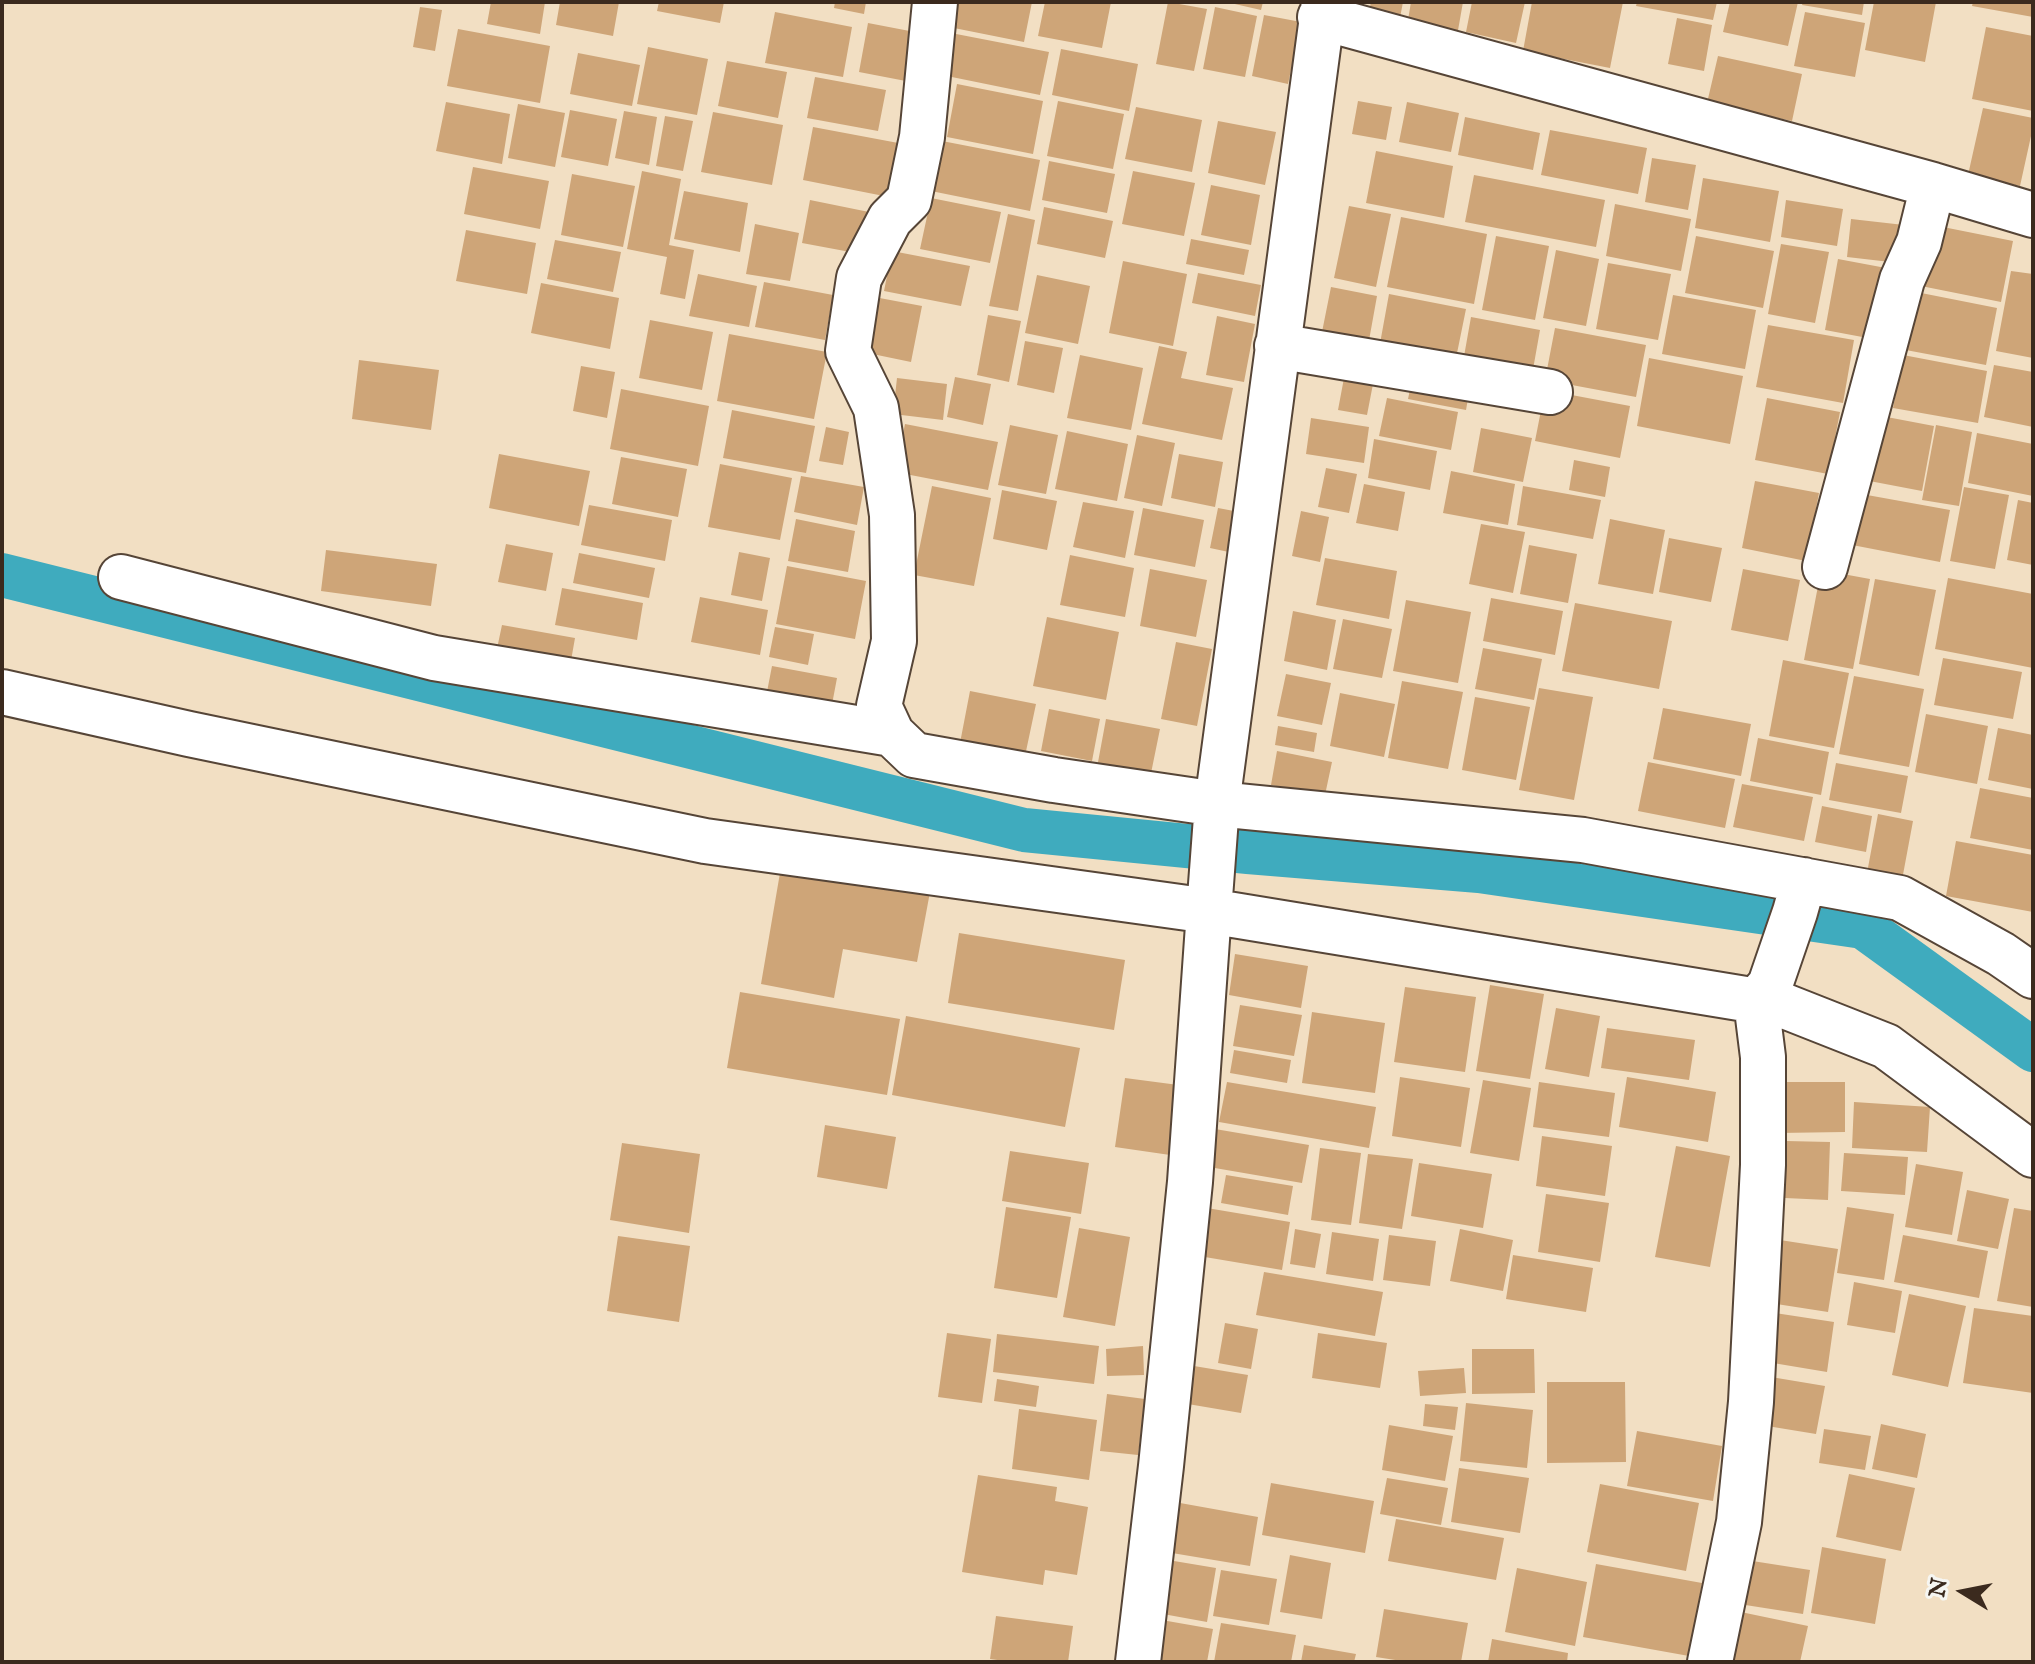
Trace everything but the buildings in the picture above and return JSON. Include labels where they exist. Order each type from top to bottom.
[{"type":"street","points":[[935,2],[922,137],[909,200],[890,219],[859,278],[848,351],[876,408],[892,515],[894,641],[879,706],[892,734],[914,755],[1216,814],[1583,840],[1799,896],[1900,898],[2001,954],[2033,976]]},
{"type":"street","points":[[1138,1662],[1190,1182],[1216,814],[1322,10],[2033,215]]},
{"type":"street","points":[[1825,567],[1902,280],[1919,242],[1933,185]]},
{"type":"street","points":[[1277,346],[1550,392]]},
{"type":"street","points":[[121,577],[434,658],[892,734]]},
{"type":"street","points":[[2,692],[705,841],[1211,900],[1763,993],[1782,1005],[1886,1046],[2033,1155]]},
{"type":"street","points":[[1710,1662],[1739,1522],[1751,1402],[1763,1165],[1763,993],[1799,896]]},
{"type":"waterway","points":[[2,575],[1024,830],[1479,871],[1863,927],[2033,1050]]}]
